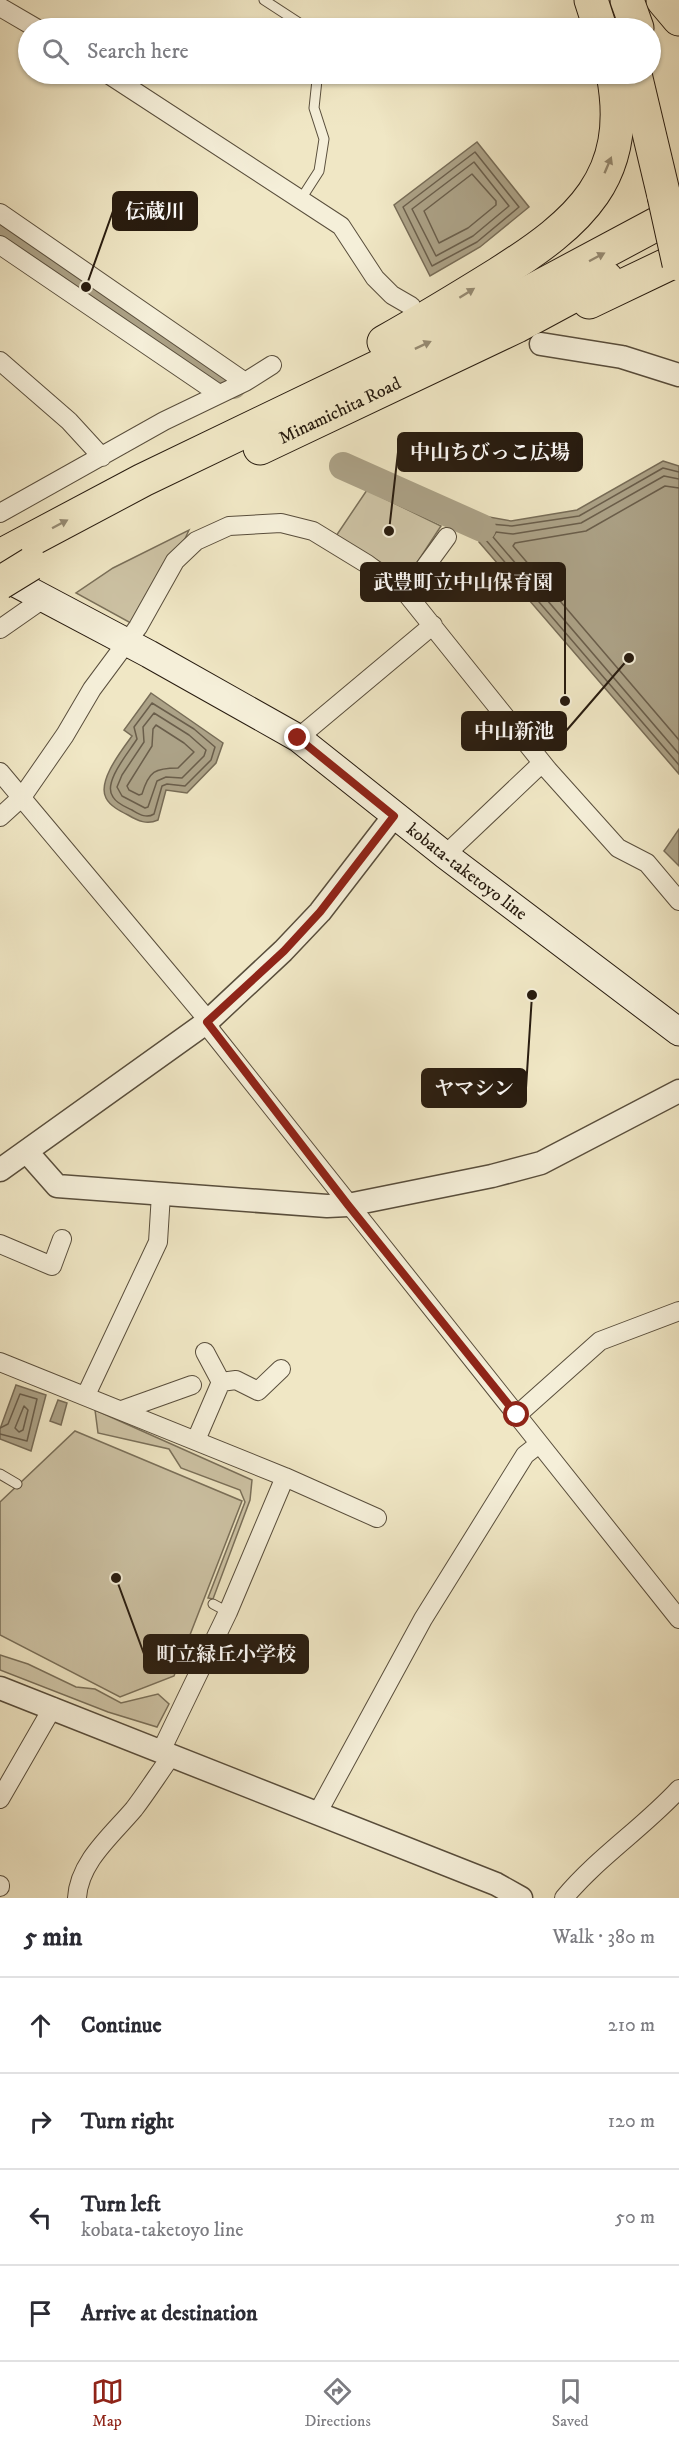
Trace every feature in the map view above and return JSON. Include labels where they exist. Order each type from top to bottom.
[{"type":"highway","points":[[591,0],[597,18]]},
{"type":"highway","points":[[612,0],[618,18]]},
{"type":"highway","points":[[627,0],[633,18]]},
{"type":"highway","points":[[663,0],[679,19]]},
{"type":"highway","points":[[181,462],[281,399],[453,302],[553,238],[588,202],[609,163],[614,148],[618,119],[615,84]]},
{"type":"highway","points":[[638,84],[674,199]]},
{"type":"highway","points":[[652,84],[674,199],[679,264]]},
{"type":"highway","name":"Minamichita Road","points":[[0,583],[10,561],[181,462],[494,311],[674,199]]},
{"type":"highway","name":"Minamichita Road","points":[[10,561],[161,495],[517,326],[679,238]]},
{"type":"highway","points":[[352,405],[417,386],[679,259]]},
{"type":"main road","name":"kobata-taketoyo line","points":[[10,561],[42,598],[127,642],[298,738],[394,816],[679,1032]]},
{"type":"street","points":[[2,5],[21,18]]},
{"type":"street","points":[[123,84],[341,226],[375,278],[392,295],[411,306]]},
{"type":"street","points":[[0,213],[244,382]]},
{"type":"street","points":[[0,245],[219,394]]},
{"type":"street","points":[[541,344],[622,357],[679,375]]},
{"type":"street","points":[[0,361],[69,421],[102,457]]},
{"type":"street","points":[[0,513],[164,421],[244,382],[272,365]]},
{"type":"street","points":[[0,817],[22,797],[65,735],[92,689],[127,642],[175,561],[196,541],[229,526],[281,523],[313,531],[367,564],[406,593],[543,764],[618,848],[648,863],[679,901]]},
{"type":"street","points":[[406,593],[447,537]]},
{"type":"street","points":[[0,629],[42,598]]},
{"type":"street","points":[[298,738],[433,625]]},
{"type":"street","points":[[445,855],[543,764]]},
{"type":"street","points":[[0,772],[207,1022],[348,1205],[679,1619]]},
{"type":"street","points":[[0,1170],[207,1022],[284,951],[320,912],[394,816]]},
{"type":"street","points":[[27,1152],[57,1186],[327,1206],[348,1205],[492,1176],[541,1163],[679,1091]]},
{"type":"street","points":[[86,1395],[158,1242],[161,1194]]},
{"type":"street","points":[[0,1244],[52,1266],[62,1239]]},
{"type":"street","points":[[517,1415],[600,1341],[679,1311]]},
{"type":"street","points":[[205,1352],[221,1382]]},
{"type":"street","points":[[0,1362],[196,1440],[377,1518]]},
{"type":"street","points":[[221,1382],[236,1380],[258,1391],[281,1369]]},
{"type":"street","points":[[196,1440],[221,1382]]},
{"type":"street","points":[[122,1410],[192,1385]]},
{"type":"street","points":[[318,1812],[423,1619],[525,1455],[539,1444]]},
{"type":"street","points":[[77,1898],[80,1880],[87,1866],[134,1808],[166,1753],[220,1608],[285,1477]]},
{"type":"street","points":[[0,1688],[318,1812],[496,1884],[521,1898]]},
{"type":"street","points":[[0,1799],[53,1707]]},
{"type":"street","points":[[564,1898],[584,1873],[604,1859],[679,1789]]},
{"type":"lane","points":[[264,0],[292,18]]},
{"type":"lane","points":[[301,199],[319,171],[324,139],[314,108],[317,84]]},
{"type":"lane","points":[[0,1474],[17,1484]]},
{"type":"shaded area","points":[[367,490],[441,526],[407,578],[336,536]]},
{"type":"shaded area","points":[[189,530],[175,561],[138,627],[76,593],[113,568]]},
{"type":"shaded area","points":[[95,1410],[252,1480],[250,1500],[213,1599],[208,1598],[245,1502],[240,1490],[181,1468],[169,1449],[98,1433]]},
{"type":"shaded area","points":[[75,1431],[242,1501],[174,1676],[120,1697],[0,1635],[0,1502]]},
{"type":"shaded area","points":[[0,1655],[28,1664],[76,1687],[95,1689],[121,1703],[158,1694],[169,1704],[157,1727],[108,1712],[0,1670]]},
{"type":"water","points":[[477,142],[529,207],[480,247],[430,276],[394,205]]},
{"type":"water","points":[[663,461],[679,466],[679,774],[479,542],[484,516],[511,521],[577,510]]},
{"type":"water","points":[[151,693],[223,743],[216,763],[187,793],[166,790],[158,820],[143,822],[115,808],[106,798],[104,791],[112,766],[132,736],[124,730]]},
{"type":"water","points":[[679,829],[679,866],[664,851]]},
{"type":"water","points":[[16,1385],[46,1395],[31,1451],[0,1439],[0,1429]]},
{"type":"water","points":[[58,1400],[67,1403],[61,1425],[50,1421]]},
{"type":"waterway","points":[[0,229],[233,385]]},
{"type":"waterway","points":[[343,466],[482,528]]},
{"type":"place","name":"伝蔵川","points":[[86,287]]},
{"type":"place","name":"中山ちびっこ広場","points":[[389,531]]},
{"type":"place","name":"中山新池","points":[[629,658]]},
{"type":"place","name":"武豊町立中山保育園","points":[[565,701]]},
{"type":"place","name":"ヤマシン","points":[[532,995]]},
{"type":"place","name":"町立緑丘小学校","points":[[116,1578]]},
{"type":"route","points":[[298,738],[394,816],[320,912],[284,951],[207,1022],[212,1032],[348,1205],[517,1415]]}]
